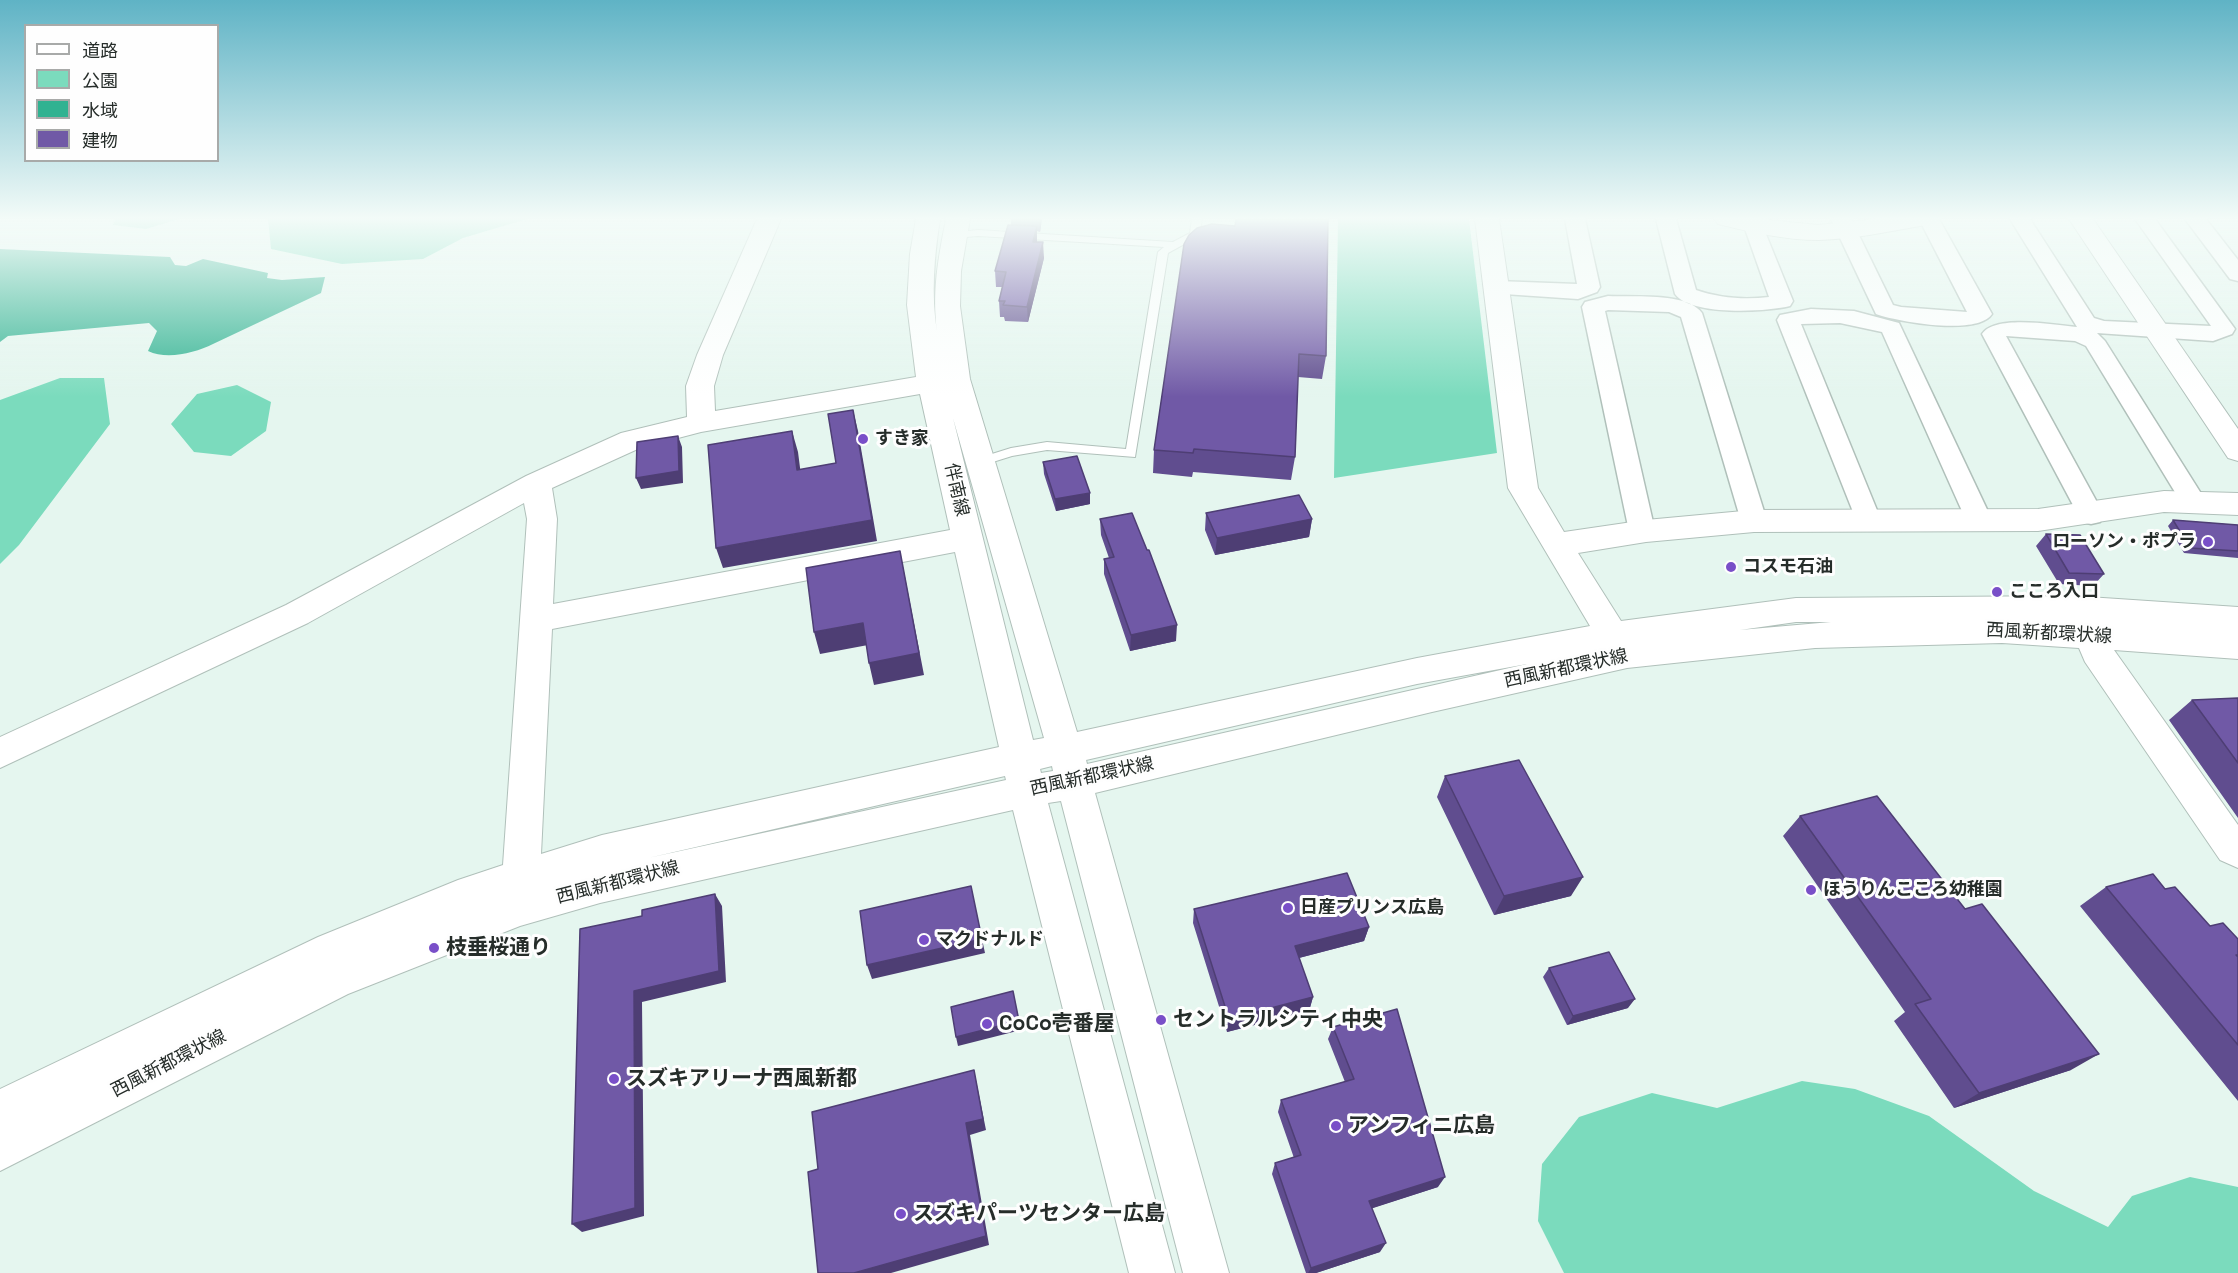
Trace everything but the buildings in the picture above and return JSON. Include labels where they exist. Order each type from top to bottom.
[{"type":"street","points":[[701,423],[700,386],[710,355],[743,278]]},
{"type":"street","name":"伴南線","points":[[921,278],[920,305],[931,383],[1023,774],[1152,1273]]},
{"type":"street","name":"伴南線","points":[[948,278],[947,306],[956,379],[1069,766],[1206,1273]]},
{"type":"street","points":[[1496,278],[1523,488],[1556,546],[1602,615],[1610,635]]},
{"type":"street","points":[[1497,288],[1578,292],[1589,287],[1587,278]]},
{"type":"street","points":[[1682,278],[1686,294],[1702,301],[1770,305],[1782,301],[1774,278]]},
{"type":"street","points":[[1869,278],[1884,309],[1898,314],[1970,319],[1981,314],[1962,278]]},
{"type":"street","points":[[2057,278],[2084,322],[2103,328],[2215,334],[2224,328],[2188,278]]},
{"type":"street","points":[[2122,278],[2238,451]]},
{"type":"street","points":[[1642,531],[1593,307],[1608,303],[1673,305],[1691,313],[1754,521]]},
{"type":"street","points":[[1868,520],[1788,320],[1801,315],[1875,321],[1891,328],[1979,520]]},
{"type":"street","points":[[2091,516],[1993,334],[2003,329],[2079,334],[2094,341],[2193,501]]},
{"type":"street","points":[[0,753],[297,614],[536,483],[631,440],[701,423],[931,383]]},
{"type":"street","points":[[521,877],[542,519],[536,483]]},
{"type":"street","points":[[1556,546],[1642,531],[1754,521],[2038,520],[2091,516],[2156,502],[2193,501],[2238,504]]},
{"type":"street","points":[[536,620],[967,538]]},
{"type":"street","name":"西風新都環状線","points":[[1069,766],[1417,671],[1610,635],[1796,610],[2073,608],[2238,620]]},
{"type":"street","name":"西風新都環状線","points":[[0,1112],[332,950],[472,892],[602,852],[1432,698],[1627,656],[1815,634],[2002,630],[2238,646]]},
{"type":"street","points":[[2091,635],[2097,653],[2233,848],[2238,851]]},
{"type":"street","name":"西風新都環状線","points":[[0,1149],[334,980],[518,909],[1023,774]]},
{"type":"lane","points":[[980,462],[1011,452],[1047,446],[1131,454],[1159,278]]},
{"type":"green space","points":[[1337,278],[1476,278],[1497,453],[1334,478]]},
{"type":"green space","points":[[60,378],[104,378],[110,424],[19,545],[0,564],[0,400]]},
{"type":"green space","points":[[237,385],[271,402],[266,431],[231,456],[194,452],[171,424],[197,394]]},
{"type":"green space","points":[[1802,1081],[1855,1089],[1929,1116],[2034,1191],[2108,1227],[2132,1196],[2190,1177],[2238,1187],[2238,1273],[1564,1273],[1538,1221],[1542,1164],[1579,1117],[1652,1093],[1717,1108]]},
{"type":"water","points":[[0,278],[325,278],[321,293],[190,353],[164,355],[148,351],[157,331],[149,323],[8,336],[0,342]]},
{"type":"place","name":"すき家","points":[[863,439]]},
{"type":"place","name":"ローソン・ポプラ","points":[[2208,542]]},
{"type":"place","name":"コスモ石油","points":[[1731,567]]},
{"type":"place","name":"こころ入口","points":[[1997,592]]},
{"type":"place","name":"ほうりんこころ幼稚園","points":[[1811,890]]},
{"type":"place","name":"日産プリンス広島","points":[[1288,908]]},
{"type":"place","name":"マクドナルド","points":[[924,940]]},
{"type":"place","name":"枝垂桜通り","points":[[434,948]]},
{"type":"place","name":"セントラルシティ中央","points":[[1161,1020]]},
{"type":"place","name":"CoCo壱番屋","points":[[987,1024]]},
{"type":"place","name":"スズキアリーナ西風新都","points":[[614,1079]]},
{"type":"place","name":"アンフィニ広島","points":[[1336,1126]]},
{"type":"place","name":"スズキパーツセンター広島","points":[[901,1214]]}]
